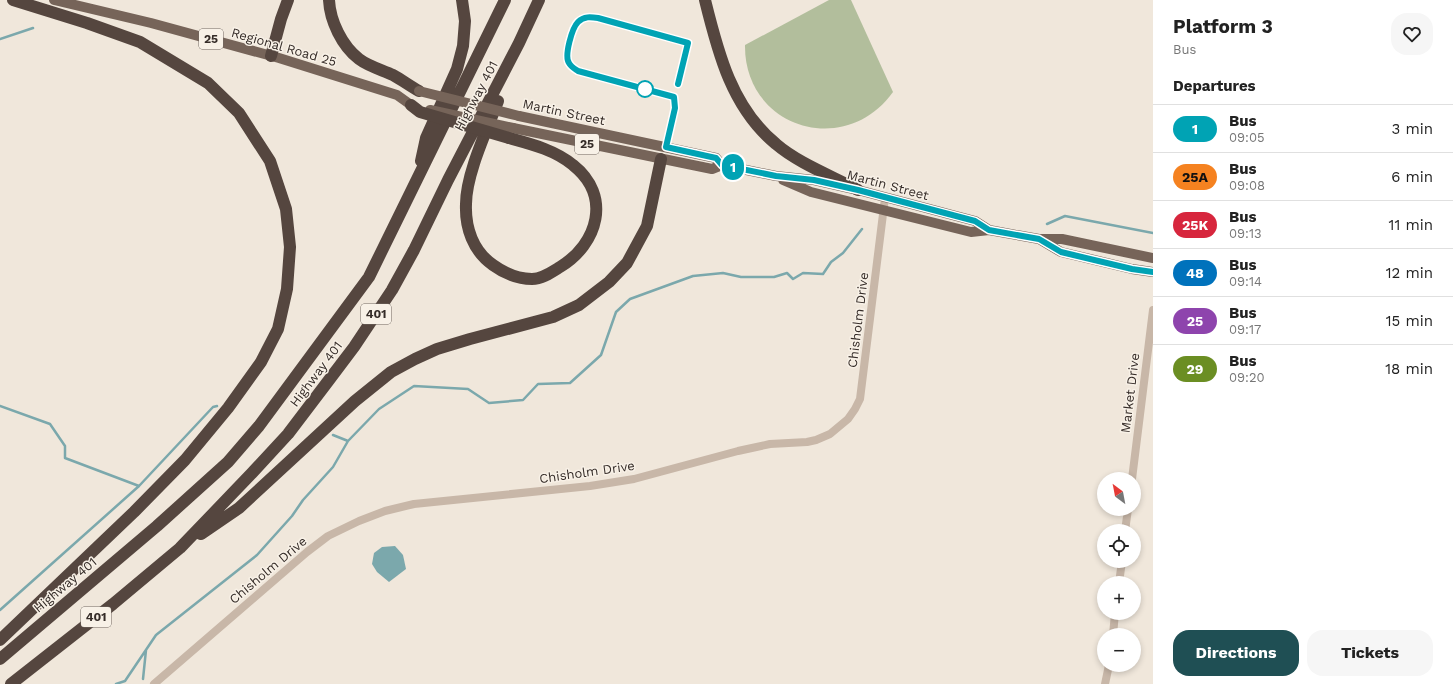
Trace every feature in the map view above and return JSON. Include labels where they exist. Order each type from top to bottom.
[{"type":"highway","points":[[0,640],[185,460],[228,408],[261,362],[278,329],[287,289],[290,247],[286,209],[270,162],[239,113],[208,83],[140,42],[87,23],[13,0]]},
{"type":"highway","points":[[271,56],[288,0]]},
{"type":"highway","points":[[329,0],[336,28],[346,45],[359,59],[419,91]]},
{"type":"highway","points":[[418,179],[426,138],[457,70],[462,52],[465,21],[462,0]]},
{"type":"highway","name":"Highway 401","points":[[0,660],[156,526],[233,456],[259,426],[369,277],[505,0]]},
{"type":"highway","name":"Highway 401","points":[[11,684],[113,604],[180,548],[288,434],[354,347],[392,290],[414,250],[448,180],[519,43],[539,0]]},
{"type":"highway","points":[[705,0],[718,50],[728,80],[740,103],[757,126],[776,145],[796,158],[858,190]]},
{"type":"highway","points":[[411,105],[420,112],[511,133],[543,148],[573,165],[586,178],[594,193],[597,208],[595,223],[589,237],[578,252],[564,265],[549,274],[534,279],[516,277],[500,270],[488,262],[475,247],[467,226],[466,204],[469,182],[478,154],[519,43]]},
{"type":"highway","points":[[180,548],[239,508],[355,401],[390,372],[437,349],[553,317],[579,305],[609,282],[627,263],[647,226],[662,159]]},
{"type":"main road","name":"Regional Road 25","points":[[54,0],[151,23],[271,56],[397,95],[411,105]]},
{"type":"main road","name":"Martin Street","points":[[397,95],[419,91],[519,116],[716,158],[722,165]]},
{"type":"main road","name":"Martin Street","points":[[511,133],[712,169],[722,165],[776,176],[814,180],[975,221],[989,230]]},
{"type":"main road","name":"Martin Street","points":[[776,176],[811,192],[971,232],[989,230],[1039,239],[1062,239],[1153,258]]},
{"type":"main road","name":"Martin Street","points":[[1039,239],[1061,252],[1132,269],[1153,272]]},
{"type":"street","name":"Chisholm Drive","points":[[154,684],[307,552],[328,536],[358,521],[385,511],[418,503],[590,486],[634,479],[738,451],[770,444],[807,442],[830,434],[848,419],[860,399],[885,198]]},
{"type":"street","name":"Market Drive","points":[[1133,472],[1153,310]]},
{"type":"street","points":[[1105,684],[1108,672]]},
{"type":"green space","points":[[829,0],[851,0],[893,92],[873,113],[849,125],[825,128],[801,125],[779,114],[761,97],[749,74],[745,45]]},
{"type":"water","points":[[395,546],[403,555],[406,569],[389,582],[377,572],[372,564],[374,553],[382,547]]},
{"type":"waterway","points":[[0,39],[33,28]]},
{"type":"waterway","points":[[1047,224],[1065,216],[1153,233]]},
{"type":"waterway","points":[[116,684],[125,681],[156,635],[257,555],[333,467],[348,441],[379,409],[414,386],[468,389],[489,403],[523,400],[538,384],[570,383],[601,355],[616,312],[630,299],[693,276],[723,273],[741,277],[774,277],[787,273],[793,279],[803,273],[823,274],[831,262],[843,253],[862,229]]},
{"type":"waterway","points":[[0,406],[50,424],[65,446],[65,458],[139,486]]},
{"type":"waterway","points":[[0,610],[139,486],[213,407],[217,406]]},
{"type":"waterway","points":[[333,435],[348,441]]},
{"type":"waterway","points":[[143,679],[146,650]]},
{"type":"bus line","name":"1","points":[[678,84],[688,43],[634,27],[592,17],[585,18],[578,22],[574,27],[567,54],[567,59],[572,68],[578,71],[674,97],[675,108],[666,147],[716,158],[722,165],[776,176],[814,180],[858,190],[975,221],[989,230],[1039,239],[1061,252],[1132,269],[1153,272]]}]
